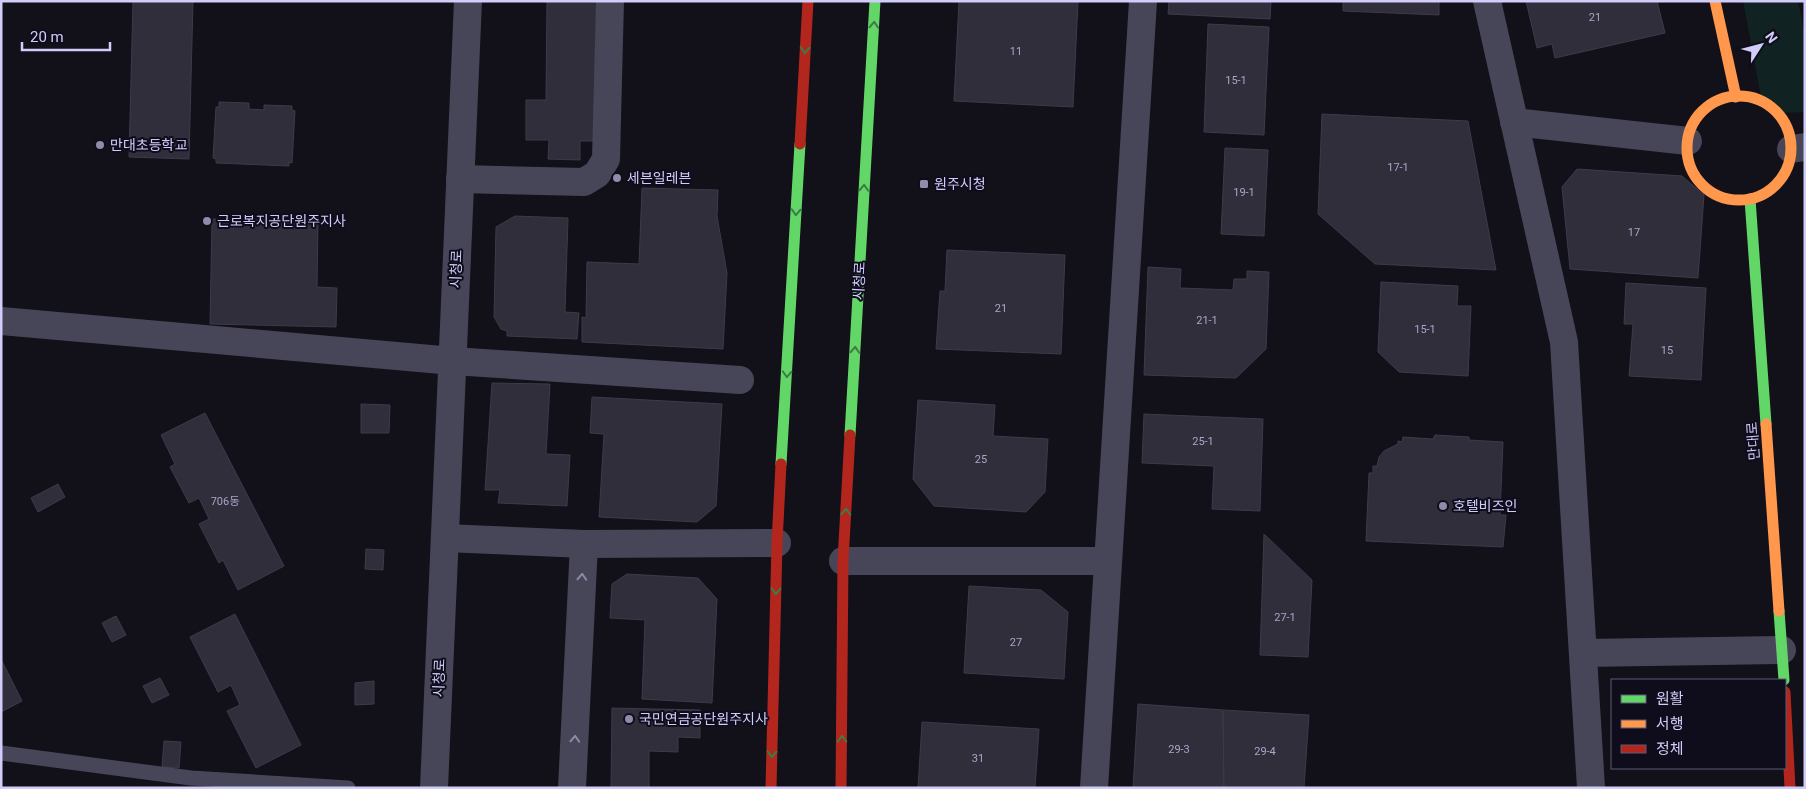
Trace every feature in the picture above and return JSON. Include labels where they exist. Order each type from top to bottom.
[{"type":"street","name":"시청로","points":[[434,788],[468,1]]},
{"type":"street","points":[[460,179],[584,182],[597,174],[606,159],[610,1]]},
{"type":"street","points":[[771,788],[777,543],[808,1]]},
{"type":"street","name":"시청로","points":[[841,788],[843,561],[875,1]]},
{"type":"street","points":[[1094,788],[1142,1]]},
{"type":"street","points":[[1487,1],[1564,342],[1591,788]]},
{"type":"street","points":[[1715,1],[1736,97]]},
{"type":"street","points":[[1745,96],[1762,102],[1777,112],[1786,126],[1791,142],[1798,148],[1785,174],[1774,187],[1760,196],[1744,201],[1727,199],[1712,193],[1699,182],[1690,167],[1687,150],[1690,132],[1698,116],[1711,104],[1727,97],[1736,97],[1745,96]]},
{"type":"street","points":[[1514,122],[1688,141]]},
{"type":"street","name":"만대로","points":[[1750,199],[1784,679]]},
{"type":"street","points":[[1,321],[453,361],[740,380]]},
{"type":"street","points":[[445,538],[584,544],[777,543]]},
{"type":"street","points":[[572,788],[584,544]]},
{"type":"street","points":[[843,561],[1108,560]]},
{"type":"street","points":[[1583,653],[1782,650]]},
{"type":"street","points":[[1786,711],[1790,788]]},
{"type":"lane","points":[[1,752],[191,778],[348,788]]},
{"type":"shaded area","points":[[1743,1],[1798,1],[1805,36],[1805,112],[1778,113],[1762,103]]},
{"type":"building","points":[[133,1],[193,1],[189,159],[129,157]]},
{"type":"building","points":[[547,1],[603,1],[601,141],[580,141],[580,160],[548,159],[549,140],[526,140],[526,100],[546,100]]},
{"type":"building","points":[[959,1],[1078,1],[1073,107],[954,101]]},
{"type":"building","points":[[1169,1],[1271,1],[1270,19],[1168,14]]},
{"type":"building","points":[[1343,1],[1439,1],[1439,15],[1343,11]]},
{"type":"building","points":[[1526,1],[1657,1],[1665,33],[1555,58],[1552,44],[1537,48]]},
{"type":"building","points":[[1208,24],[1269,27],[1264,135],[1204,132]]},
{"type":"building","points":[[219,102],[249,103],[249,109],[264,110],[264,105],[292,106],[292,110],[295,111],[292,163],[289,162],[289,166],[216,163],[216,159],[213,158],[216,107],[219,107]]},
{"type":"building","points":[[1322,114],[1468,121],[1496,270],[1375,264],[1318,214]]},
{"type":"building","points":[[1225,148],[1268,150],[1264,236],[1221,234]]},
{"type":"building","points":[[1577,169],[1682,176],[1704,195],[1698,278],[1570,269],[1562,187]]},
{"type":"building","points":[[642,188],[718,190],[717,216],[727,273],[723,349],[582,342],[582,317],[586,318],[587,262],[639,264]]},
{"type":"building","points":[[515,216],[568,218],[565,312],[579,313],[577,339],[507,336],[507,331],[501,329],[494,317],[496,227]]},
{"type":"building","points":[[212,219],[318,221],[317,287],[337,288],[336,327],[210,324]]},
{"type":"building","points":[[947,250],[1065,255],[1061,354],[936,349],[940,291],[945,291]]},
{"type":"building","points":[[1148,267],[1181,269],[1180,288],[1233,290],[1234,279],[1247,279],[1247,271],[1269,272],[1266,349],[1236,378],[1144,375]]},
{"type":"building","points":[[1381,282],[1458,286],[1457,306],[1471,306],[1468,376],[1399,372],[1378,352]]},
{"type":"building","points":[[1626,283],[1706,288],[1701,380],[1629,376],[1633,324],[1624,324]]},
{"type":"building","points":[[492,383],[550,384],[546,454],[570,455],[567,506],[498,503],[500,490],[485,490]]},
{"type":"building","points":[[592,397],[722,404],[716,506],[697,522],[599,517],[604,434],[590,433]]},
{"type":"building","points":[[918,400],[995,405],[993,436],[1048,439],[1045,492],[1026,512],[934,506],[913,479]]},
{"type":"building","points":[[361,404],[390,405],[389,433],[361,433]]},
{"type":"building","points":[[205,413],[284,566],[238,590],[223,560],[219,563],[199,524],[209,519],[199,498],[189,503],[170,467],[175,464],[161,435]]},
{"type":"building","points":[[1144,414],[1263,419],[1260,511],[1212,509],[1214,466],[1142,463]]},
{"type":"building","points":[[1435,435],[1503,442],[1500,515],[1506,515],[1503,547],[1366,541],[1369,473],[1373,473],[1373,466],[1377,466],[1379,457],[1384,451],[1398,444],[1398,441],[1402,442],[1403,437],[1433,439]]},
{"type":"building","points":[[58,484],[65,497],[38,512],[31,498]]},
{"type":"building","points":[[1264,534],[1312,580],[1308,657],[1260,655]]},
{"type":"building","points":[[366,549],[384,550],[383,570],[365,569]]},
{"type":"building","points":[[627,574],[698,578],[717,599],[712,703],[642,699],[645,620],[610,618],[612,584]]},
{"type":"building","points":[[969,586],[1041,590],[1068,612],[1064,679],[964,673]]},
{"type":"building","points":[[235,614],[301,745],[256,768],[227,711],[240,705],[231,685],[218,692],[190,637]]},
{"type":"building","points":[[116,616],[126,635],[112,642],[102,623]]},
{"type":"building","points":[[1,659],[22,701],[1,712]]},
{"type":"building","points":[[160,678],[169,695],[152,703],[143,686]]},
{"type":"building","points":[[374,681],[374,704],[355,705],[355,683]]},
{"type":"building","points":[[1138,704],[1223,710],[1224,788],[1133,788]]},
{"type":"building","points":[[612,708],[700,710],[700,738],[678,737],[678,752],[649,751],[649,788],[611,788]]},
{"type":"building","points":[[1223,710],[1309,715],[1304,788],[1224,788]]},
{"type":"building","points":[[922,722],[1039,729],[1035,788],[918,788]]},
{"type":"building","points":[[164,741],[181,742],[179,768],[162,767]]},
{"type":"traffic: fast","points":[[850,435],[875,1]]},
{"type":"traffic: fast","points":[[781,464],[800,144]]},
{"type":"traffic: fast","points":[[1750,199],[1766,424]]},
{"type":"traffic: fast","points":[[1779,611],[1784,679]]},
{"type":"traffic: slow","points":[[1715,1],[1736,97]]},
{"type":"traffic: slow","points":[[1739,96],[1759,100],[1776,111],[1787,128],[1791,148],[1787,168],[1776,185],[1759,196],[1739,200],[1719,196],[1702,185],[1691,168],[1687,148],[1691,128],[1702,111],[1719,100],[1739,96]]},
{"type":"traffic: slow","points":[[1766,424],[1779,611]]},
{"type":"traffic: jam","points":[[800,144],[808,1]]},
{"type":"traffic: jam","points":[[841,788],[843,561],[850,435]]},
{"type":"traffic: jam","points":[[771,788],[777,543],[781,464]]},
{"type":"traffic: jam","points":[[1786,711],[1790,788]]},
{"type":"place","name":"만대초등학교","points":[[100,145]]},
{"type":"place","name":"세븐일레븐","points":[[617,178]]},
{"type":"place","name":"원주시청","points":[[924,184]]},
{"type":"place","name":"근로복지공단원주지사","points":[[207,221]]},
{"type":"place","name":"호텔비즈인","points":[[1443,506]]},
{"type":"place","name":"국민연금공단원주지사","points":[[629,719]]}]
